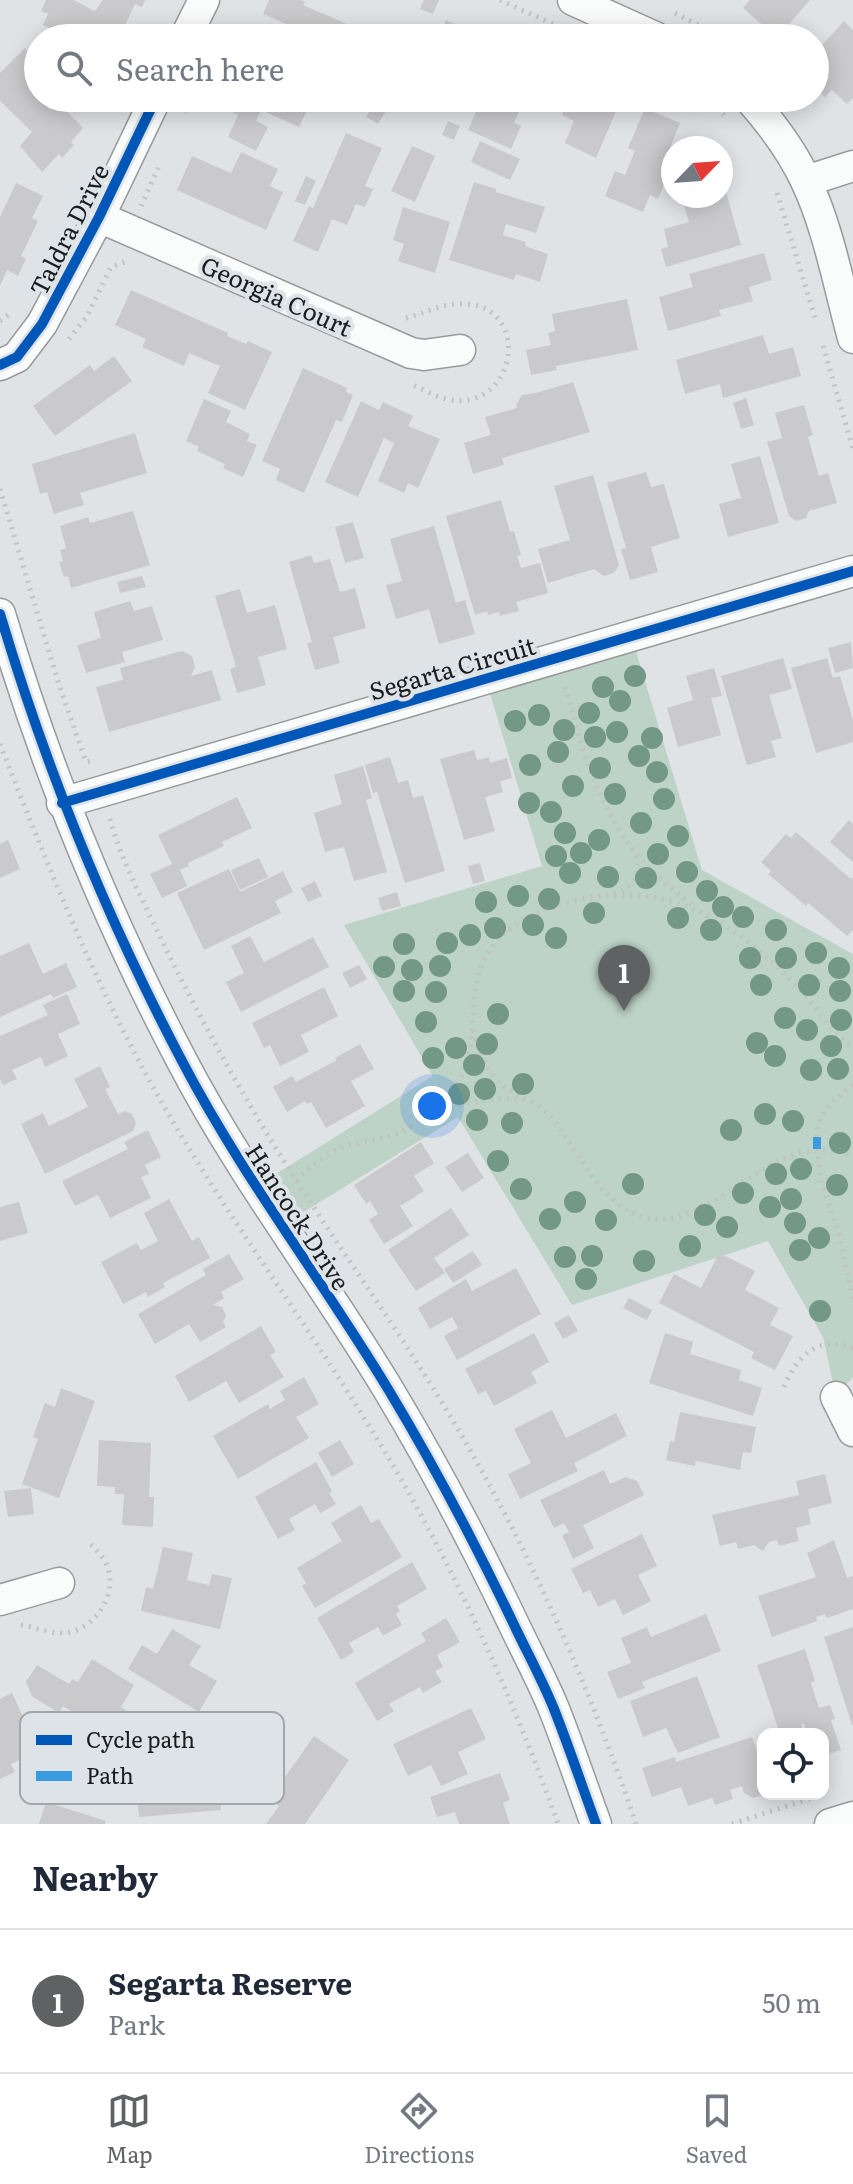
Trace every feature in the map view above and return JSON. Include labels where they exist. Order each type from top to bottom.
[{"type":"street","points":[[192,24],[204,0]]},
{"type":"street","points":[[573,0],[660,24]]},
{"type":"street","name":"Taldra Drive","points":[[0,365],[17,357],[42,324],[99,217],[149,112]]},
{"type":"street","points":[[744,112],[785,144],[806,181],[817,208],[853,338]]},
{"type":"street","points":[[806,181],[853,166]]},
{"type":"street","name":"Georgia Court","points":[[99,217],[411,353],[424,355],[460,350]]},
{"type":"street","name":"Taldra Drive","points":[[0,343],[42,324]]},
{"type":"street","name":"Segarta Circuit","points":[[62,803],[853,571]]},
{"type":"street","name":"Hancock Drive","points":[[0,614],[23,692],[62,803],[120,940],[183,1063],[255,1187],[386,1387],[450,1497],[553,1707],[596,1824]]},
{"type":"street","points":[[836,1397],[853,1431]]},
{"type":"street","points":[[0,1600],[59,1583]]},
{"type":"street","points":[[830,1824],[853,1817]]},
{"type":"path","points":[[500,0],[554,24]]},
{"type":"path","points":[[771,181],[785,217],[816,323]]},
{"type":"path","points":[[821,338],[853,449]]},
{"type":"path","points":[[0,489],[59,685],[86,762],[102,758]]},
{"type":"path","points":[[580,682],[565,687],[583,755],[607,809],[636,856],[666,886],[729,926],[762,953],[797,987],[839,1036],[853,1047]]},
{"type":"path","points":[[0,744],[61,897],[143,1068],[225,1206],[368,1423],[431,1535],[501,1679],[558,1824]]},
{"type":"path","points":[[125,814],[110,819],[150,916],[212,1039],[296,1180],[471,1451],[547,1602],[587,1694],[636,1824]]},
{"type":"path","points":[[416,1122],[460,1078],[468,1057],[476,988],[484,959],[501,937],[543,910],[625,890],[634,882],[638,871],[636,856]]},
{"type":"path","points":[[609,895],[661,897],[701,910]]},
{"type":"path","points":[[472,1022],[478,1047],[493,1074],[506,1089],[533,1102],[547,1113],[604,1191],[625,1209],[644,1218],[667,1220],[701,1208],[779,1160],[817,1149],[853,1157]]},
{"type":"path","points":[[817,1137],[824,1110],[853,1085]]},
{"type":"path","points":[[296,1180],[338,1149],[392,1136],[444,1110],[479,1102],[515,1099],[533,1102]]},
{"type":"path","points":[[817,1149],[823,1191],[839,1235],[853,1300]]},
{"type":"path","points":[[784,1387],[794,1366],[810,1350],[832,1343],[853,1348]]},
{"type":"path","points":[[732,1824],[807,1800]]},
{"type":"green space","points":[[631,635],[702,870],[853,954],[853,1377],[836,1397],[823,1337],[768,1241],[572,1305],[458,1117],[281,1226],[255,1187],[433,1076],[344,925],[542,866],[485,677]]},
{"type":"building","points":[[46,0],[73,0],[95,11],[103,0],[145,0],[142,7],[135,4],[126,24],[43,24],[48,14],[41,11]]},
{"type":"building","points":[[269,0],[301,0],[305,2],[303,5],[347,24],[286,24],[263,14]]},
{"type":"building","points":[[424,0],[439,0],[433,14],[420,9]]},
{"type":"building","points":[[750,0],[810,0],[789,24],[761,24],[743,8]]},
{"type":"building","points":[[844,21],[853,30],[853,98],[847,104],[832,90],[829,93],[829,38]]},
{"type":"building","points":[[24,49],[24,112],[68,112],[83,128],[62,158],[59,154],[42,172],[20,146],[32,132],[0,101],[0,73]]},
{"type":"building","points":[[232,112],[260,112],[256,121],[268,127],[256,151],[228,137],[238,115]]},
{"type":"building","points":[[265,112],[306,112],[299,127]]},
{"type":"building","points":[[369,112],[385,112],[378,124],[366,117]]},
{"type":"building","points":[[476,112],[519,112],[514,123],[521,126],[511,149],[468,130]]},
{"type":"building","points":[[563,112],[616,112],[596,158],[565,143],[574,121],[562,115]]},
{"type":"building","points":[[643,112],[654,112],[680,123],[675,136],[661,136],[661,192],[658,199],[650,195],[643,212],[605,196],[615,171],[625,175],[635,151],[628,148]]},
{"type":"building","points":[[448,121],[460,126],[454,140],[442,135]]},
{"type":"building","points":[[346,133],[382,148],[365,186],[373,189],[365,207],[356,204],[347,225],[332,219],[318,252],[293,241],[309,206],[313,208]]},
{"type":"building","points":[[480,141],[520,159],[510,180],[471,162]]},
{"type":"building","points":[[412,146],[435,156],[415,202],[391,191]]},
{"type":"building","points":[[241,152],[278,169],[270,186],[283,192],[266,230],[177,190],[192,156],[231,173]]},
{"type":"building","points":[[306,176],[316,181],[305,205],[295,201]]},
{"type":"building","points":[[474,182],[545,207],[536,233],[506,224],[503,235],[526,242],[525,246],[548,254],[540,282],[516,274],[514,280],[449,260]]},
{"type":"building","points":[[16,183],[43,196],[32,218],[38,221],[21,256],[26,259],[18,276],[7,270],[0,286],[0,217]]},
{"type":"building","points":[[403,207],[450,222],[435,273],[398,261],[404,244],[393,240]]},
{"type":"building","points":[[685,208],[731,208],[741,245],[666,267],[661,249],[668,247],[664,229],[689,222]]},
{"type":"building","points":[[764,253],[772,280],[749,287],[753,301],[719,310],[721,316],[668,331],[659,297],[693,287],[689,274]]},
{"type":"building","points":[[131,290],[228,333],[227,336],[272,352],[245,410],[208,393],[220,366],[189,353],[184,366],[142,347],[146,339],[115,325]]},
{"type":"building","points":[[627,299],[638,350],[556,366],[557,370],[531,375],[526,350],[551,345],[548,333],[555,331],[552,314]]},
{"type":"building","points":[[763,335],[769,354],[793,347],[801,376],[723,398],[720,384],[685,394],[676,360]]},
{"type":"building","points":[[114,356],[132,381],[55,436],[33,406],[90,365],[94,371]]},
{"type":"building","points":[[303,368],[347,388],[346,392],[353,395],[342,422],[336,420],[304,493],[276,480],[280,469],[262,461]]},
{"type":"building","points":[[573,382],[590,432],[502,458],[504,465],[473,474],[464,443],[491,435],[485,417],[517,408],[522,395]]},
{"type":"building","points":[[746,398],[754,425],[741,429],[733,403]]},
{"type":"building","points":[[204,399],[231,411],[226,422],[250,434],[247,441],[257,445],[243,477],[223,468],[225,464],[197,451],[199,447],[186,441]]},
{"type":"building","points":[[361,401],[379,410],[383,402],[413,416],[408,426],[440,439],[418,488],[408,483],[404,493],[378,481],[394,443],[384,438],[358,497],[325,482]]},
{"type":"building","points":[[804,405],[813,435],[808,437],[819,476],[828,473],[837,503],[809,511],[806,518],[796,521],[789,516],[767,442],[782,438],[775,413]]},
{"type":"building","points":[[135,433],[147,473],[80,493],[84,505],[54,514],[47,492],[40,494],[32,464]]},
{"type":"building","points":[[760,456],[779,523],[728,537],[719,504],[741,498],[731,464]]},
{"type":"building","points":[[646,472],[651,487],[664,484],[680,538],[651,547],[658,572],[630,580],[621,549],[626,548],[607,483]]},
{"type":"building","points":[[593,475],[619,565],[614,573],[604,576],[594,569],[548,583],[538,549],[570,540],[554,486]]},
{"type":"building","points":[[501,500],[510,532],[514,531],[521,555],[517,556],[521,568],[540,563],[548,593],[516,602],[519,611],[500,616],[499,612],[488,615],[487,611],[475,615],[446,516]]},
{"type":"building","points":[[133,511],[150,565],[71,588],[59,562],[63,561],[60,550],[66,548],[60,526],[88,517],[90,523]]},
{"type":"building","points":[[353,522],[364,558],[345,563],[335,527]]},
{"type":"building","points":[[434,526],[456,603],[465,600],[475,634],[439,644],[429,609],[396,619],[386,585],[402,581],[390,539]]},
{"type":"building","points":[[311,555],[314,563],[330,559],[340,592],[355,588],[366,628],[333,637],[340,663],[315,670],[307,643],[312,642],[289,562]]},
{"type":"building","points":[[142,576],[146,587],[120,593],[117,582]]},
{"type":"building","points":[[240,589],[247,613],[275,605],[287,649],[258,657],[266,685],[237,693],[230,669],[236,667],[215,596]]},
{"type":"building","points":[[130,601],[134,611],[152,606],[163,640],[122,652],[125,662],[86,673],[77,645],[101,638],[94,612]]},
{"type":"building","points":[[851,642],[853,668],[835,673],[828,648]]},
{"type":"building","points":[[182,651],[192,656],[195,667],[191,676],[212,670],[221,700],[109,732],[96,687],[123,680],[120,668]]},
{"type":"building","points":[[783,658],[792,689],[769,695],[782,738],[771,741],[776,757],[747,765],[721,676]]},
{"type":"building","points":[[827,658],[833,678],[840,676],[853,720],[853,742],[816,753],[791,668]]},
{"type":"building","points":[[714,668],[722,696],[711,698],[721,735],[678,747],[667,708],[693,700],[686,676]]},
{"type":"building","points":[[474,750],[477,760],[489,757],[490,763],[507,758],[512,778],[500,781],[503,792],[485,797],[495,831],[464,840],[440,759]]},
{"type":"building","points":[[390,757],[398,783],[408,780],[413,798],[423,795],[445,871],[405,883],[377,792],[373,793],[365,765]]},
{"type":"building","points":[[363,766],[372,798],[366,800],[387,872],[354,881],[344,847],[325,852],[314,813],[342,804],[334,775]]},
{"type":"building","points":[[237,797],[252,828],[188,863],[189,866],[180,870],[187,886],[162,898],[150,874],[172,864],[158,835]]},
{"type":"building","points":[[849,820],[853,824],[853,862],[830,842]]},
{"type":"building","points":[[796,832],[851,879],[853,877],[853,930],[847,936],[768,874],[771,871],[761,862],[786,834],[791,838]]},
{"type":"building","points":[[8,840],[20,869],[0,878],[0,844]]},
{"type":"building","points":[[259,858],[268,877],[240,890],[231,870]]},
{"type":"building","points":[[480,863],[485,881],[473,884],[468,866]]},
{"type":"building","points":[[229,869],[240,892],[283,871],[293,892],[275,901],[281,913],[204,950],[177,893]]},
{"type":"building","points":[[315,881],[322,896],[308,902],[301,888]]},
{"type":"building","points":[[397,892],[401,906],[382,911],[378,898]]},
{"type":"building","points":[[250,936],[264,962],[313,937],[329,967],[241,1012],[226,982],[244,973],[231,946]]},
{"type":"building","points":[[29,943],[43,974],[66,963],[77,987],[53,998],[51,994],[0,1017],[0,956]]},
{"type":"building","points":[[359,965],[367,979],[350,988],[342,973]]},
{"type":"building","points":[[324,987],[338,1016],[301,1035],[309,1052],[280,1066],[270,1045],[264,1048],[252,1023]]},
{"type":"building","points":[[67,994],[80,1024],[58,1034],[68,1056],[45,1067],[41,1057],[12,1070],[17,1079],[3,1085],[0,1079],[0,1036],[48,1015],[43,1005]]},
{"type":"building","points":[[360,1044],[374,1069],[351,1081],[365,1106],[326,1128],[311,1102],[307,1104],[305,1101],[287,1112],[273,1087],[292,1076],[296,1082]]},
{"type":"building","points":[[100,1066],[110,1087],[105,1089],[118,1114],[125,1111],[132,1114],[136,1123],[133,1131],[45,1174],[21,1124],[43,1113],[49,1126],[88,1107],[74,1079]]},
{"type":"building","points":[[148,1130],[161,1157],[145,1165],[149,1174],[141,1177],[151,1198],[110,1218],[98,1195],[75,1206],[62,1181],[128,1149],[124,1142]]},
{"type":"building","points":[[421,1142],[434,1163],[414,1176],[424,1191],[400,1206],[413,1226],[384,1244],[369,1220],[378,1214],[370,1201],[366,1204],[354,1185]]},
{"type":"building","points":[[468,1153],[484,1178],[462,1192],[445,1167]]},
{"type":"building","points":[[169,1199],[192,1241],[199,1237],[210,1258],[163,1283],[165,1287],[148,1297],[146,1292],[123,1304],[101,1262],[137,1243],[141,1250],[158,1241],[144,1213]]},
{"type":"building","points":[[19,1202],[28,1233],[0,1241],[0,1207]]},
{"type":"building","points":[[451,1208],[469,1235],[434,1258],[445,1273],[416,1291],[388,1250]]},
{"type":"building","points":[[473,1251],[482,1265],[453,1283],[444,1269]]},
{"type":"building","points":[[719,1253],[755,1271],[745,1290],[779,1308],[770,1325],[793,1336],[775,1370],[751,1358],[754,1352],[659,1303],[674,1274],[701,1288]]},
{"type":"building","points":[[229,1254],[244,1279],[221,1292],[224,1298],[213,1305],[222,1307],[226,1327],[200,1342],[189,1324],[155,1344],[138,1314],[206,1275],[203,1269]]},
{"type":"building","points":[[516,1268],[541,1314],[457,1360],[444,1336],[458,1328],[452,1317],[430,1329],[418,1308],[466,1279],[472,1291]]},
{"type":"building","points":[[629,1298],[652,1310],[647,1320],[623,1308]]},
{"type":"building","points":[[569,1315],[578,1331],[563,1339],[554,1323]]},
{"type":"building","points":[[261,1326],[276,1352],[270,1355],[284,1377],[239,1403],[226,1381],[189,1402],[175,1376]]},
{"type":"building","points":[[534,1333],[549,1362],[531,1372],[537,1383],[494,1406],[486,1391],[478,1394],[465,1369]]},
{"type":"building","points":[[665,1333],[693,1342],[690,1354],[741,1370],[739,1380],[762,1388],[753,1416],[649,1383]]},
{"type":"building","points":[[304,1377],[319,1404],[296,1417],[309,1438],[238,1479],[213,1436],[268,1404],[270,1409],[285,1400],[280,1391]]},
{"type":"building","points":[[61,1388],[95,1401],[59,1498],[22,1484],[38,1439],[33,1437],[45,1403],[55,1407]]},
{"type":"building","points":[[552,1410],[566,1438],[616,1413],[627,1436],[574,1463],[578,1471],[520,1499],[508,1474],[531,1463],[514,1429]]},
{"type":"building","points":[[680,1412],[756,1427],[751,1453],[743,1452],[740,1470],[696,1461],[695,1466],[666,1460],[670,1441],[674,1442]]},
{"type":"building","points":[[99,1440],[151,1443],[149,1497],[154,1497],[153,1527],[122,1525],[124,1494],[115,1494],[115,1487],[97,1486]]},
{"type":"building","points":[[340,1440],[354,1464],[332,1477],[318,1453]]},
{"type":"building","points":[[316,1462],[336,1504],[320,1513],[315,1504],[289,1519],[295,1530],[278,1539],[255,1497]]},
{"type":"building","points":[[604,1470],[610,1484],[626,1477],[637,1481],[644,1495],[583,1525],[594,1548],[573,1559],[562,1535],[569,1532],[564,1523],[554,1528],[540,1500]]},
{"type":"building","points":[[825,1474],[832,1503],[808,1509],[811,1524],[796,1528],[799,1541],[779,1546],[777,1540],[769,1542],[763,1551],[754,1545],[738,1549],[736,1542],[720,1546],[712,1515],[799,1495],[796,1481]]},
{"type":"building","points":[[31,1488],[34,1514],[8,1517],[4,1491]]},
{"type":"building","points":[[361,1505],[371,1523],[379,1519],[402,1557],[315,1608],[302,1586],[306,1583],[297,1568],[342,1541],[331,1523]]},
{"type":"building","points":[[642,1534],[657,1566],[638,1575],[651,1601],[623,1615],[615,1599],[598,1607],[590,1590],[583,1593],[571,1569]]},
{"type":"building","points":[[834,1540],[847,1578],[853,1576],[853,1609],[827,1618],[825,1614],[816,1617],[817,1621],[772,1637],[758,1596],[816,1577],[807,1553]]},
{"type":"building","points":[[163,1547],[193,1553],[187,1580],[209,1585],[212,1574],[232,1578],[220,1629],[141,1611],[146,1587],[153,1589]]},
{"type":"building","points":[[412,1562],[427,1589],[397,1606],[400,1611],[396,1614],[402,1625],[383,1636],[378,1627],[349,1643],[354,1652],[341,1660],[317,1618]]},
{"type":"building","points":[[706,1614],[721,1651],[642,1682],[645,1688],[618,1699],[607,1672],[631,1663],[621,1638],[647,1627],[651,1637]]},
{"type":"building","points":[[446,1618],[460,1642],[437,1655],[443,1667],[435,1671],[442,1682],[423,1693],[420,1687],[389,1704],[394,1711],[377,1721],[355,1683],[426,1641],[421,1633]]},
{"type":"building","points":[[853,1627],[853,1725],[852,1725],[824,1637]]},
{"type":"building","points":[[172,1629],[201,1646],[189,1665],[217,1681],[199,1712],[128,1669],[142,1645],[157,1654]]},
{"type":"building","points":[[805,1649],[819,1708],[830,1705],[835,1719],[831,1720],[841,1750],[829,1754],[829,1728],[806,1728],[801,1724],[802,1728],[778,1728],[757,1665]]},
{"type":"building","points":[[92,1659],[134,1685],[121,1707],[129,1712],[73,1712],[63,1706],[57,1712],[32,1696],[26,1682],[37,1665],[69,1684],[72,1679],[78,1682]]},
{"type":"building","points":[[697,1676],[720,1737],[678,1753],[666,1728],[643,1737],[630,1701]]},
{"type":"building","points":[[12,1693],[21,1712],[20,1760],[11,1764],[15,1772],[0,1779],[0,1699]]},
{"type":"building","points":[[471,1708],[486,1739],[458,1752],[468,1774],[441,1786],[431,1765],[408,1776],[393,1744]]},
{"type":"building","points":[[314,1736],[349,1760],[305,1824],[266,1824],[279,1806],[276,1804],[284,1804],[284,1779]]},
{"type":"building","points":[[752,1737],[757,1752],[757,1797],[744,1793],[742,1786],[730,1790],[733,1799],[715,1805],[712,1798],[688,1806],[681,1787],[652,1797],[642,1768],[675,1757],[676,1762]]},
{"type":"building","points":[[500,1773],[510,1800],[503,1803],[510,1824],[459,1824],[455,1812],[437,1817],[430,1797]]},
{"type":"building","points":[[45,1804],[106,1821],[105,1824],[39,1824]]},
{"type":"building","points":[[138,1804],[220,1804],[221,1810],[139,1817]]},
{"type":"marked path","points":[[817,1137],[817,1149]]},
{"type":"cycle path","points":[[0,365],[17,357],[42,324],[99,217],[149,112]]},
{"type":"cycle path","points":[[62,803],[853,571]]},
{"type":"cycle path","points":[[0,614],[58,786],[103,897],[154,1006],[205,1104],[362,1348],[439,1478],[545,1689],[596,1824]]},
{"type":"place","name":"Segarta Reserve","points":[[624,1011]]}]
